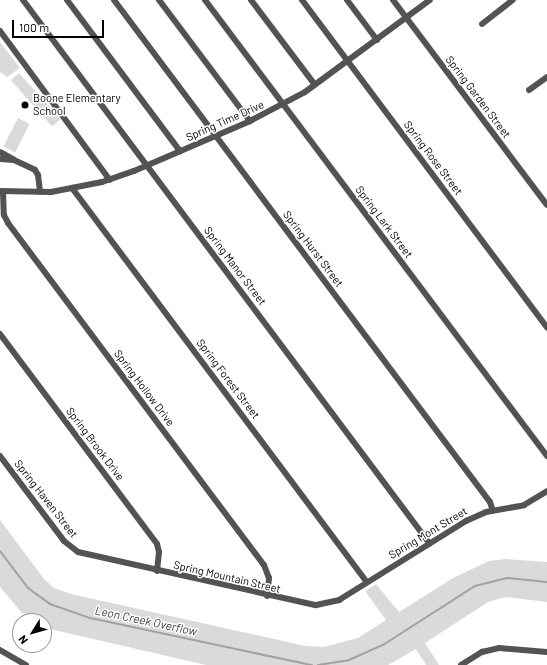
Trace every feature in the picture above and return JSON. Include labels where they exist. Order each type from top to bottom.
[{"type":"street","name":"Spring Manor Street","points":[[23,0],[430,544]]},
{"type":"street","points":[[67,0],[180,151]]},
{"type":"street","name":"Spring Hurst Street","points":[[114,0],[480,489],[493,511]]},
{"type":"street","points":[[159,0],[250,121]]},
{"type":"street","name":"Spring Lark Street","points":[[205,0],[547,456]]},
{"type":"street","points":[[251,0],[315,85]]},
{"type":"street","name":"Spring Rose Street","points":[[302,0],[547,327]]},
{"type":"street","points":[[347,0],[377,40]]},
{"type":"street","name":"Spring Garden Street","points":[[393,0],[547,205]]},
{"type":"street","name":"Spring Time Drive","points":[[1,192],[40,192],[72,188],[110,180],[147,166],[250,121],[283,105],[315,85],[430,0]]},
{"type":"street","points":[[482,24],[513,0]]},
{"type":"street","points":[[0,30],[110,180]]},
{"type":"street","points":[[529,90],[547,76]]},
{"type":"street","points":[[0,152],[35,170],[38,175],[40,192]]},
{"type":"street","points":[[0,159],[14,160]]},
{"type":"street","name":"Spring Forest Street","points":[[72,188],[367,582]]},
{"type":"street","name":"Spring Hollow Drive","points":[[1,192],[4,215],[8,223],[264,565],[269,578],[267,596]]},
{"type":"street","name":"Spring Brook Drive","points":[[0,334],[157,544],[159,552],[157,571]]},
{"type":"street","name":"Spring Haven Street","points":[[0,456],[64,541],[78,552]]},
{"type":"street","name":"Spring Mont Street","points":[[367,582],[466,521],[493,511],[524,505],[547,491]]},
{"type":"street","name":"Spring Mountain Street","points":[[78,552],[302,604],[328,604],[367,582]]},
{"type":"street","points":[[461,665],[482,652],[499,648],[547,652]]},
{"type":"street","points":[[0,650],[26,665]]},
{"type":"street","points":[[0,658],[6,654]]},
{"type":"shaded area","points":[[0,42],[20,68],[7,77],[0,72]]},
{"type":"shaded area","points":[[19,73],[60,119],[52,126],[11,80]]},
{"type":"shaded area","points":[[18,118],[30,124],[15,152],[3,147]]},
{"type":"shaded area","points":[[0,520],[44,579],[54,588],[71,594],[306,646],[323,647],[358,638],[386,620],[365,591],[376,584],[399,612],[453,578],[489,561],[505,559],[547,562],[547,602],[505,597],[488,602],[425,643],[439,665],[426,665],[416,649],[388,665],[206,665],[52,629],[52,613],[22,613],[0,587]]},
{"type":"waterway","name":"Leon Creek Overflow","points":[[0,551],[28,588],[50,604],[90,618],[312,665]]},
{"type":"waterway","name":"Leon Creek Overflow","points":[[318,665],[349,660],[383,645],[475,586],[507,578],[547,582]]},
{"type":"place","name":"Boone Elementary School","points":[[25,105]]}]
